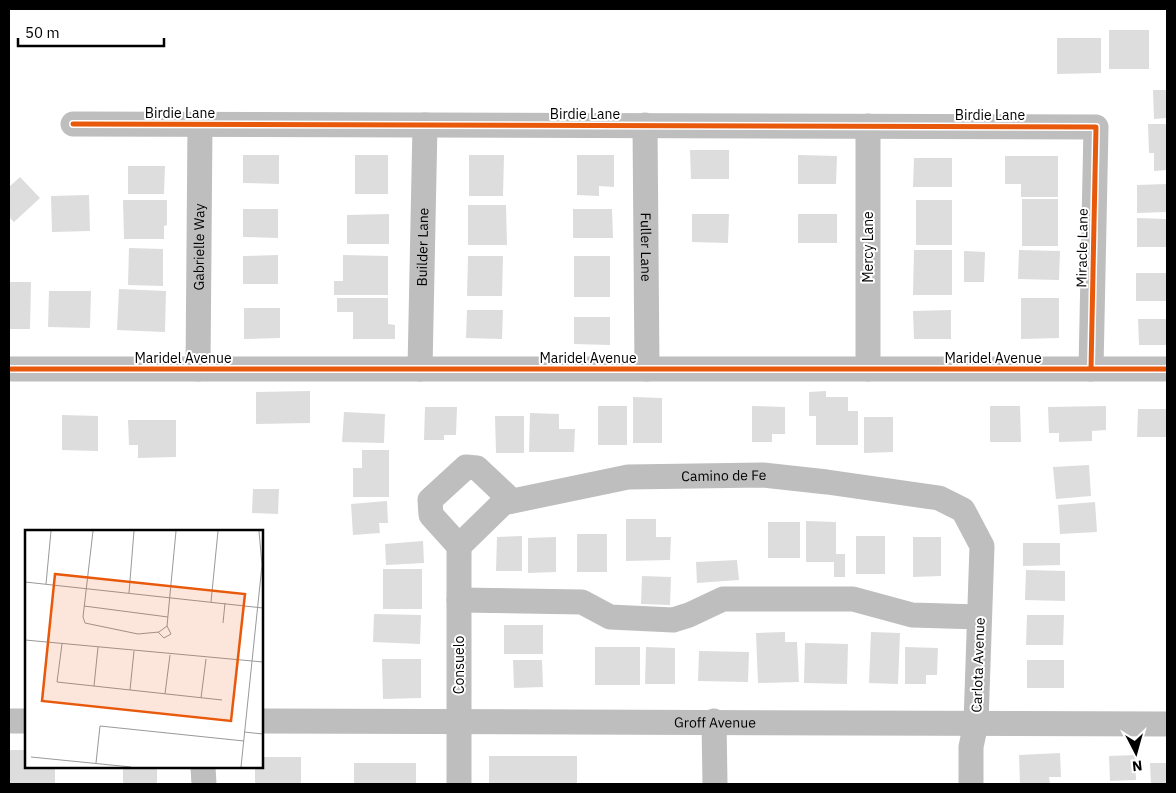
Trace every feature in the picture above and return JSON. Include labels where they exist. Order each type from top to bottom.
[{"type":"street","name":"Birdie Lane","points":[[73,124],[1096,127]]},
{"type":"street","name":"Gabrielle Way","points":[[198,369],[200,124]]},
{"type":"street","name":"Builder Lane","points":[[420,369],[425,125]]},
{"type":"street","name":"Fuller Lane","points":[[645,125],[647,369]]},
{"type":"street","name":"Mercy Lane","points":[[868,126],[868,369]]},
{"type":"street","name":"Miracle Lane","points":[[1091,369],[1096,127]]},
{"type":"street","name":"Maridel Avenue","points":[[9,369],[1167,369]]},
{"type":"street","points":[[460,546],[431,515],[430,500],[466,467],[477,468],[512,501]]},
{"type":"street","name":"Camino de Fe","points":[[460,546],[503,503],[628,477],[763,475],[939,498],[963,510],[982,546]]},
{"type":"street","name":"Consuelo","points":[[460,546],[460,784]]},
{"type":"street","name":"Carlota Avenue","points":[[971,784],[970,747],[976,723],[982,546]]},
{"type":"street","points":[[459,600],[582,602],[610,617],[673,620],[689,615],[723,599],[853,599],[912,614],[980,617]]},
{"type":"street","points":[[9,721],[25,721]]},
{"type":"street","name":"Groff Avenue","points":[[262,721],[1167,724]]},
{"type":"street","points":[[714,721],[715,784]]},
{"type":"street","points":[[204,768],[204,784]]},
{"type":"building","points":[[1109,30],[1149,30],[1149,69],[1109,69]]},
{"type":"building","points":[[1057,38],[1101,38],[1101,73],[1057,74]]},
{"type":"building","points":[[1153,90],[1167,90],[1167,118],[1154,119]]},
{"type":"building","points":[[1148,124],[1167,124],[1167,170],[1154,171],[1154,153],[1149,153]]},
{"type":"building","points":[[690,150],[729,150],[729,179],[691,179]]},
{"type":"building","points":[[243,155],[279,155],[279,184],[243,183]]},
{"type":"building","points":[[355,155],[388,155],[388,194],[355,194]]},
{"type":"building","points":[[469,155],[504,155],[503,196],[469,196]]},
{"type":"building","points":[[577,155],[614,155],[614,187],[599,186],[599,196],[577,195]]},
{"type":"building","points":[[798,155],[837,156],[836,184],[798,184]]},
{"type":"building","points":[[1005,156],[1058,156],[1058,197],[1021,197],[1021,184],[1005,184]]},
{"type":"building","points":[[914,158],[952,158],[952,187],[913,187]]},
{"type":"building","points":[[128,166],[165,166],[164,194],[128,194]]},
{"type":"building","points":[[20,177],[40,198],[14,222],[9,217],[9,187]]},
{"type":"building","points":[[1167,184],[1167,212],[1137,213],[1137,185]]},
{"type":"building","points":[[89,195],[90,231],[52,232],[51,196]]},
{"type":"building","points":[[1022,199],[1058,199],[1058,246],[1022,246]]},
{"type":"building","points":[[123,200],[167,200],[167,225],[164,226],[164,239],[124,239]]},
{"type":"building","points":[[916,200],[952,200],[952,245],[916,245]]},
{"type":"building","points":[[468,205],[506,205],[507,245],[468,245]]},
{"type":"building","points":[[243,209],[278,209],[278,238],[243,237]]},
{"type":"building","points":[[573,209],[612,209],[613,238],[573,238]]},
{"type":"building","points":[[389,214],[389,244],[347,244],[347,215]]},
{"type":"building","points":[[692,214],[729,214],[728,243],[692,242]]},
{"type":"building","points":[[798,214],[837,214],[837,243],[798,243]]},
{"type":"building","points":[[1137,218],[1167,219],[1167,247],[1137,247]]},
{"type":"building","points":[[129,248],[163,249],[163,286],[128,285]]},
{"type":"building","points":[[914,250],[952,250],[952,295],[913,295]]},
{"type":"building","points":[[1019,250],[1060,251],[1059,280],[1018,279]]},
{"type":"building","points":[[964,251],[985,252],[984,282],[964,282]]},
{"type":"building","points":[[278,255],[278,284],[243,284],[243,256]]},
{"type":"building","points":[[343,255],[388,256],[388,295],[334,295],[334,281],[343,281]]},
{"type":"building","points":[[468,256],[503,256],[502,296],[467,296]]},
{"type":"building","points":[[574,256],[610,256],[610,297],[574,297]]},
{"type":"building","points":[[1136,273],[1167,273],[1167,301],[1136,301]]},
{"type":"building","points":[[9,282],[31,282],[30,329],[9,329]]},
{"type":"building","points":[[119,289],[166,291],[165,332],[117,330]]},
{"type":"building","points":[[49,291],[91,291],[90,328],[48,327]]},
{"type":"building","points":[[337,298],[388,298],[388,324],[395,325],[395,339],[353,339],[353,312],[337,312]]},
{"type":"building","points":[[1021,298],[1059,298],[1059,338],[1021,339]]},
{"type":"building","points":[[244,308],[280,308],[280,338],[244,339]]},
{"type":"building","points":[[467,310],[503,310],[502,339],[466,338]]},
{"type":"building","points":[[951,310],[951,339],[914,339],[913,311]]},
{"type":"building","points":[[574,317],[610,317],[610,345],[574,344]]},
{"type":"building","points":[[1138,319],[1167,319],[1167,345],[1139,345]]},
{"type":"building","points":[[310,391],[310,423],[256,424],[256,392]]},
{"type":"building","points":[[826,391],[826,397],[848,397],[848,411],[858,411],[858,445],[816,445],[816,416],[809,416],[809,392]]},
{"type":"building","points":[[633,397],[662,398],[662,443],[633,443]]},
{"type":"building","points":[[598,406],[627,406],[627,445],[598,445]]},
{"type":"building","points":[[752,406],[785,407],[785,434],[772,434],[772,442],[752,442]]},
{"type":"building","points":[[990,406],[1020,406],[1021,442],[990,442]]},
{"type":"building","points":[[1106,406],[1106,430],[1092,431],[1092,441],[1059,442],[1059,433],[1049,433],[1048,407]]},
{"type":"building","points":[[425,407],[457,407],[456,435],[444,435],[444,440],[424,440]]},
{"type":"building","points":[[1138,409],[1167,409],[1167,437],[1137,437]]},
{"type":"building","points":[[344,412],[385,414],[384,443],[342,442]]},
{"type":"building","points":[[530,413],[559,414],[559,429],[575,429],[574,452],[529,452]]},
{"type":"building","points":[[62,415],[98,416],[98,451],[62,450]]},
{"type":"building","points":[[495,416],[524,416],[524,453],[496,453]]},
{"type":"building","points":[[864,417],[893,417],[893,452],[864,453]]},
{"type":"building","points":[[128,420],[176,420],[176,457],[138,458],[138,445],[129,445]]},
{"type":"building","points":[[362,450],[389,450],[389,497],[353,497],[353,468],[362,468]]},
{"type":"building","points":[[1089,465],[1091,496],[1056,499],[1053,467]]},
{"type":"building","points":[[253,489],[279,489],[278,514],[252,513]]},
{"type":"building","points":[[387,501],[388,523],[379,523],[380,533],[353,535],[351,504]]},
{"type":"building","points":[[1095,502],[1097,532],[1060,534],[1058,505]]},
{"type":"building","points":[[626,519],[656,519],[656,537],[671,537],[670,560],[626,561]]},
{"type":"building","points":[[806,521],[836,522],[836,554],[845,554],[845,577],[834,577],[834,562],[806,562]]},
{"type":"building","points":[[768,522],[800,522],[800,558],[768,558]]},
{"type":"building","points":[[577,534],[607,534],[607,572],[577,572]]},
{"type":"building","points":[[522,536],[522,571],[496,571],[497,537]]},
{"type":"building","points":[[856,536],[885,536],[885,574],[856,574]]},
{"type":"building","points":[[556,537],[556,572],[528,573],[528,538]]},
{"type":"building","points":[[913,537],[941,537],[941,576],[913,577]]},
{"type":"building","points":[[423,541],[424,563],[386,565],[385,544]]},
{"type":"building","points":[[1023,543],[1060,543],[1060,565],[1023,566]]},
{"type":"building","points":[[737,560],[739,580],[697,583],[696,562]]},
{"type":"building","points":[[383,569],[422,569],[422,609],[383,609]]},
{"type":"building","points":[[1026,570],[1065,571],[1065,601],[1025,600]]},
{"type":"building","points":[[642,576],[671,577],[670,605],[641,604]]},
{"type":"building","points":[[374,614],[421,615],[420,644],[373,642]]},
{"type":"building","points":[[1027,615],[1064,615],[1063,645],[1026,645]]},
{"type":"building","points":[[504,625],[543,625],[543,654],[504,654]]},
{"type":"building","points":[[785,632],[785,642],[797,642],[799,682],[758,683],[756,633]]},
{"type":"building","points":[[871,632],[900,633],[898,684],[869,683]]},
{"type":"building","points":[[805,643],[848,644],[847,684],[804,683]]},
{"type":"building","points":[[595,647],[640,647],[640,685],[595,685]]},
{"type":"building","points":[[646,647],[675,648],[675,684],[645,684]]},
{"type":"building","points":[[905,647],[938,648],[937,675],[926,675],[926,684],[905,684]]},
{"type":"building","points":[[699,651],[749,652],[748,682],[698,681]]},
{"type":"building","points":[[382,659],[421,659],[421,698],[383,699]]},
{"type":"building","points":[[513,660],[542,660],[543,687],[514,688]]},
{"type":"building","points":[[1027,660],[1064,660],[1064,688],[1027,688]]},
{"type":"building","points":[[9,750],[25,750],[25,768],[55,768],[55,784],[9,784]]},
{"type":"building","points":[[1060,753],[1061,777],[1049,777],[1050,784],[1020,784],[1019,755]]},
{"type":"building","points":[[1135,755],[1136,780],[1110,781],[1109,756]]},
{"type":"building","points":[[489,756],[577,756],[577,784],[489,784]]},
{"type":"building","points":[[262,757],[301,757],[301,784],[255,784],[255,768],[262,768]]},
{"type":"building","points":[[354,763],[416,763],[416,784],[354,784]]},
{"type":"building","points":[[1150,763],[1167,763],[1167,784],[1151,784]]},
{"type":"building","points":[[123,768],[157,768],[157,784],[123,784]]},
{"type":"cycle path","points":[[73,124],[1096,127],[1091,369]]},
{"type":"cycle path","points":[[9,369],[1167,369]]}]
